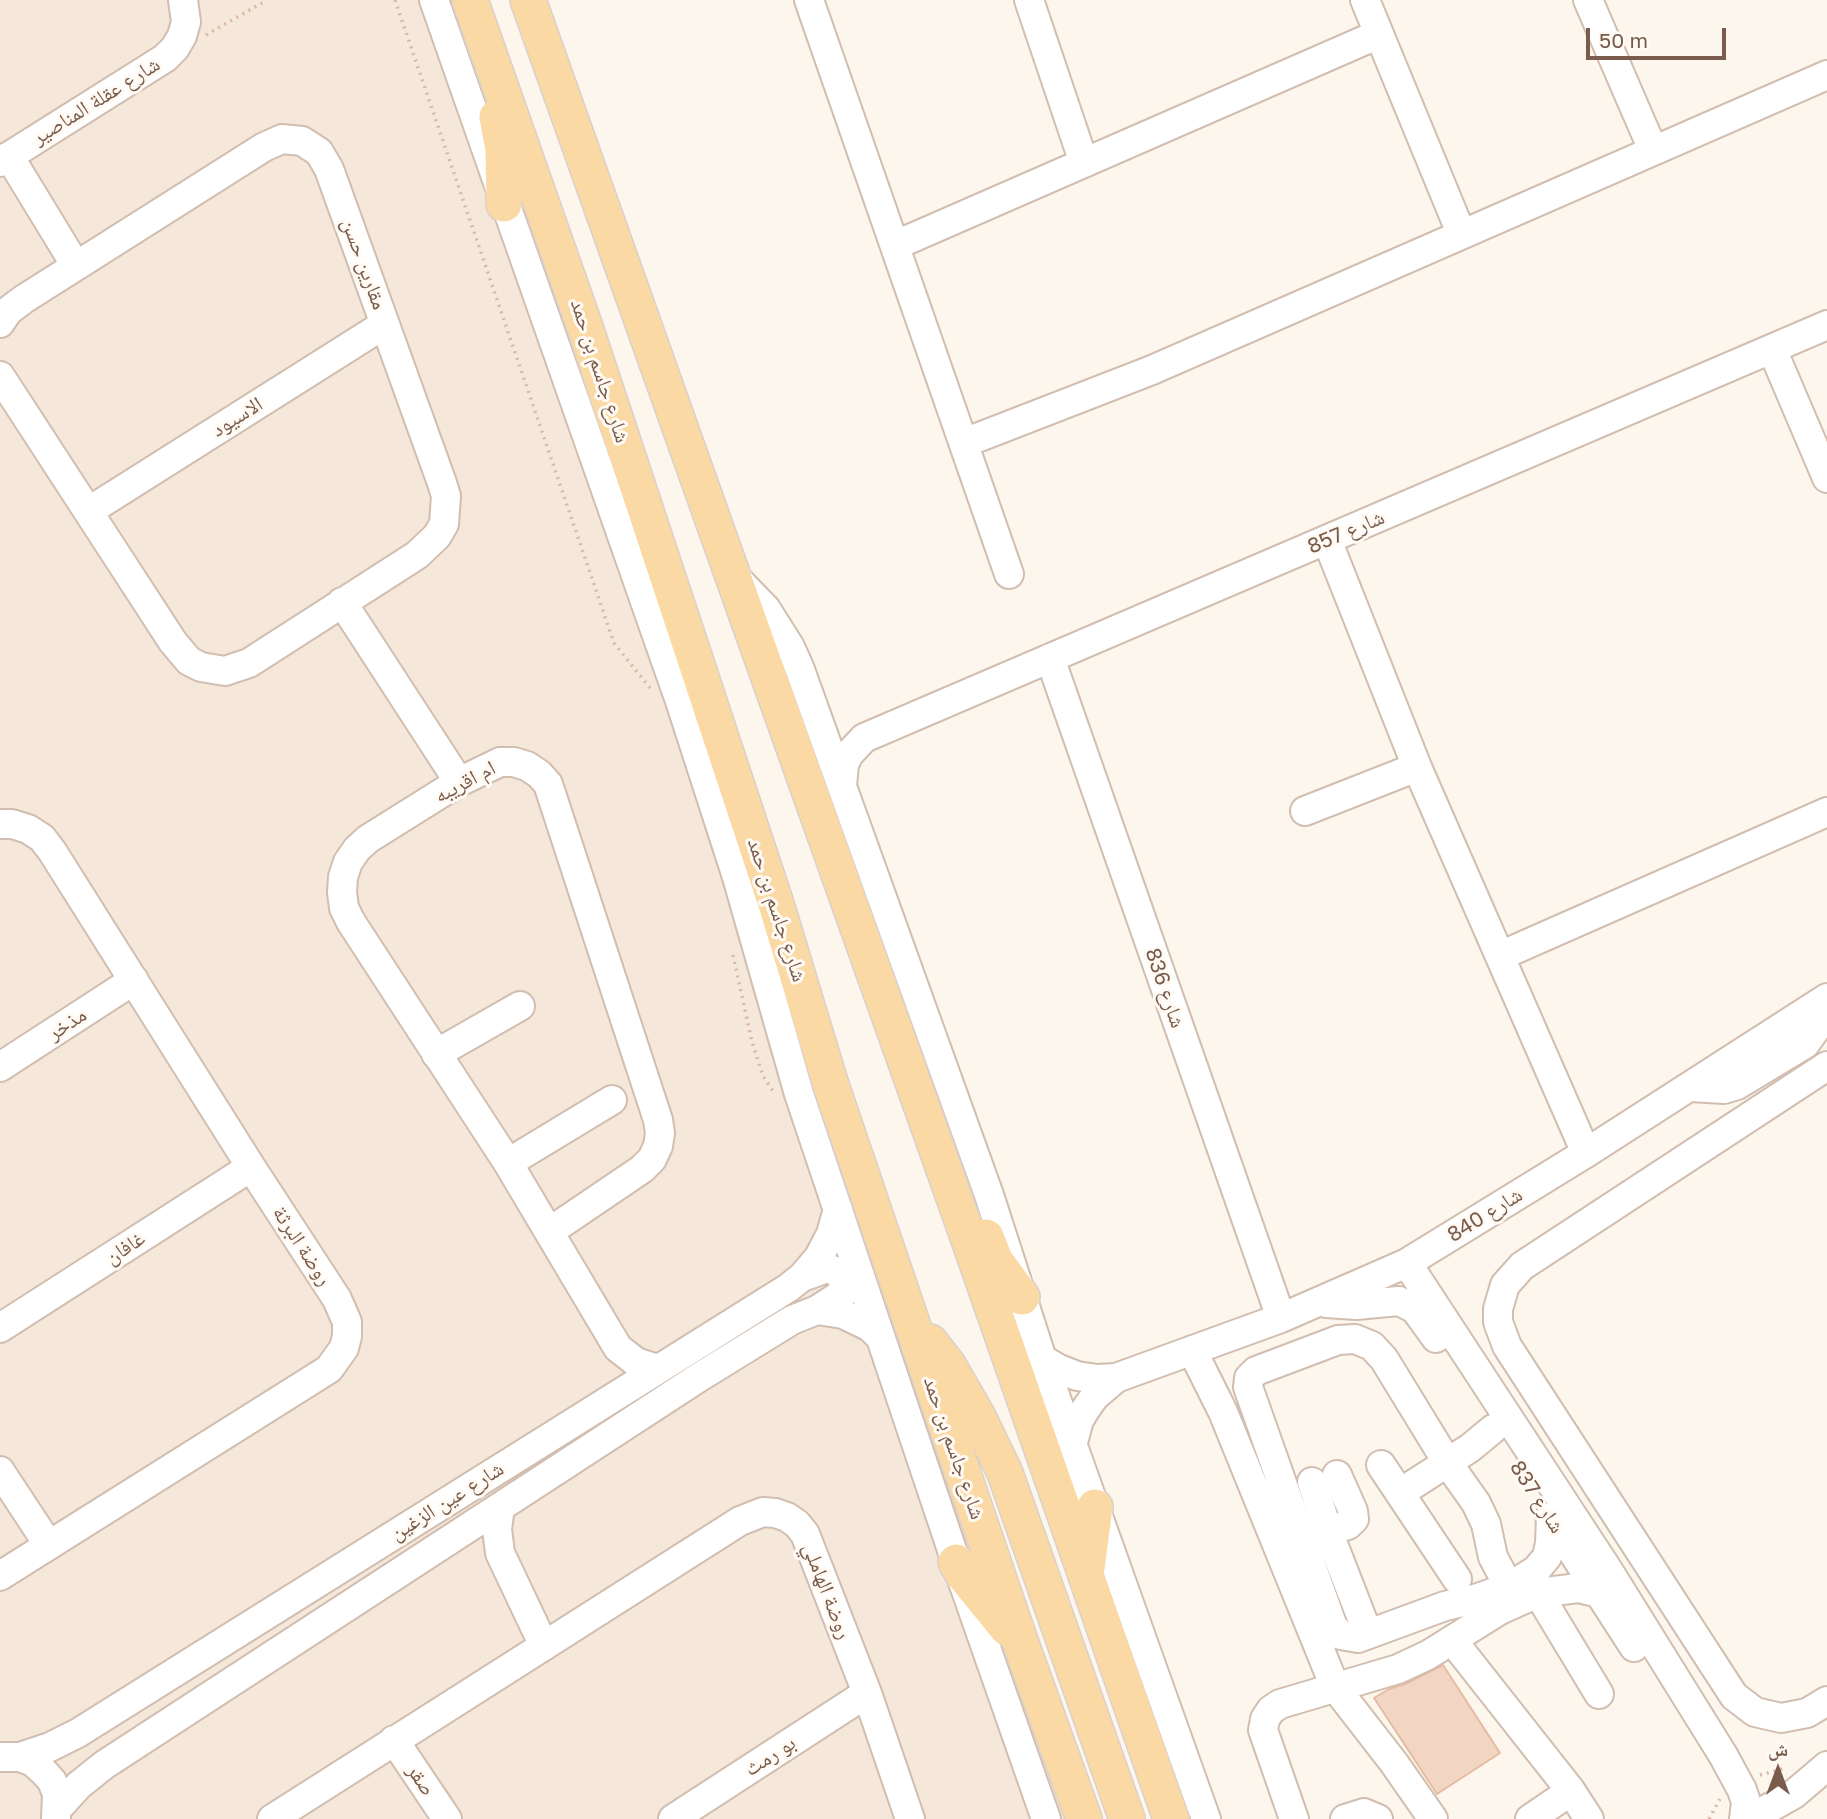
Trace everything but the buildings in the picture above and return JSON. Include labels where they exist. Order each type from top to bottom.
[{"type":"main road","name":"شارع جاسم بن حمد","points":[[470,0],[594,353],[772,891],[830,1082],[1021,1644],[1084,1819]]},
{"type":"main road","points":[[528,0],[944,1168],[1171,1819]]},
{"type":"main road","points":[[482,34],[503,149],[503,204]]},
{"type":"main road","points":[[944,1168],[971,1199],[995,1260],[1022,1297]]},
{"type":"main road","points":[[910,1318],[948,1365],[978,1417],[1005,1473],[1127,1819]]},
{"type":"main road","points":[[1086,1575],[1096,1507]]},
{"type":"main road","points":[[956,1562],[962,1574],[1021,1644]]},
{"type":"street","name":"شارع عقلة المناصير","points":[[4,159],[165,58],[182,36],[186,22],[183,0]]},
{"type":"street","name":"شارع جاسم بن حمد","points":[[434,0],[503,204],[680,701],[737,877],[799,1094],[956,1562],[1046,1819]]},
{"type":"street","points":[[810,0],[1009,573]]},
{"type":"street","points":[[1029,0],[1084,163]]},
{"type":"street","points":[[1364,0],[1461,233]]},
{"type":"street","points":[[1588,0],[1653,150]]},
{"type":"street","points":[[896,245],[1379,34]]},
{"type":"street","points":[[964,443],[1152,370],[1827,75]]},
{"type":"street","name":"مقارين حسن","points":[[0,323],[8,311],[24,299],[264,147],[273,142],[293,139],[312,145],[325,160],[442,483],[446,510],[444,524],[428,547],[238,668],[225,671],[201,667],[180,652],[0,376]]},
{"type":"street","points":[[4,159],[76,266]]},
{"type":"street","name":"الاسيود","points":[[89,511],[385,324]]},
{"type":"street","name":"شارع 857","points":[[864,738],[1827,325]]},
{"type":"street","points":[[1772,349],[1827,478]]},
{"type":"street","points":[[1328,540],[1417,767],[1586,1153]]},
{"type":"street","points":[[735,577],[779,627],[799,667],[989,1195],[1042,1359],[1206,1819]]},
{"type":"street","points":[[342,603],[459,782]]},
{"type":"street","name":"شارع 836","points":[[1050,659],[1281,1318]]},
{"type":"street","points":[[819,720],[864,738]]},
{"type":"street","points":[[842,786],[844,764],[864,738]]},
{"type":"street","name":"ام اقريبه","points":[[549,1232],[642,1169],[652,1159],[660,1133],[548,785],[539,774],[527,766],[500,762],[459,782],[356,849],[343,877],[344,908],[508,1163],[549,1232],[618,1348],[636,1362],[657,1369]]},
{"type":"street","points":[[1305,811],[1417,767]]},
{"type":"street","points":[[1500,956],[1827,812]]},
{"type":"street","name":"روضة البرثة","points":[[0,824],[12,824],[28,829],[42,838],[344,1310],[347,1336],[344,1348],[329,1368],[0,1576]]},
{"type":"street","name":"مذخر","points":[[0,1067],[134,980]]},
{"type":"street","points":[[1690,1087],[1724,1089],[1737,1085],[1805,1044],[1820,1023],[1827,999]]},
{"type":"street","name":"شارع 840","points":[[1042,1359],[1077,1376],[1116,1378],[1320,1303],[1407,1263],[1586,1153],[1827,999]]},
{"type":"street","points":[[436,1054],[520,1006]]},
{"type":"street","points":[[1805,1044],[1825,1067],[1522,1266],[1505,1285],[1498,1309],[1498,1322],[1507,1346],[1734,1696],[1755,1712],[1781,1718],[1807,1713],[1827,1701]]},
{"type":"street","points":[[508,1163],[612,1100]]},
{"type":"street","name":"غافان","points":[[0,1328],[251,1167]]},
{"type":"street","name":"شارع عين الزغين","points":[[802,1277],[826,1246],[838,1209]]},
{"type":"street","name":"شارع 837","points":[[1407,1263],[1608,1570],[1723,1755],[1746,1802],[1744,1819]]},
{"type":"street","name":"شارع عين الزغين","points":[[9,1753],[50,1747],[78,1732],[802,1277],[827,1268],[840,1273],[844,1280],[842,1294],[817,1310],[792,1320],[698,1378],[104,1765],[79,1785],[57,1816]]},
{"type":"street","name":"شارع 837","points":[[1320,1303],[1356,1305],[1392,1300],[1408,1304],[1425,1320],[1692,1736],[1706,1748],[1723,1755]]},
{"type":"street","points":[[817,1310],[858,1319],[881,1338]]},
{"type":"street","points":[[1374,1632],[1248,1388],[1250,1378],[1256,1371],[1338,1340],[1364,1341],[1379,1352],[1447,1462],[1476,1503],[1486,1524],[1493,1557],[1509,1587]]},
{"type":"street","name":"ام اقريبه","points":[[618,1348],[620,1392]]},
{"type":"street","points":[[1192,1350],[1223,1412],[1335,1688],[1395,1763],[1433,1819]]},
{"type":"street","name":"شارع 840","points":[[1073,1442],[1079,1420],[1087,1407],[1095,1396],[1116,1378]]},
{"type":"street","points":[[1400,1493],[1470,1448],[1493,1429]]},
{"type":"street","points":[[1381,1465],[1457,1579]]},
{"type":"street","points":[[0,1471],[48,1544]]},
{"type":"street","points":[[1325,1480],[1324,1532],[1336,1632],[1352,1639],[1509,1587],[1536,1570],[1547,1557],[1551,1518]]},
{"type":"street","points":[[500,1507],[497,1529],[500,1553],[544,1646]]},
{"type":"street","name":"روضة الهاملي","points":[[272,1819],[740,1521],[751,1515],[775,1513],[797,1524],[805,1534],[867,1693],[910,1819]]},
{"type":"street","points":[[455,1536],[481,1541],[500,1553]]},
{"type":"street","points":[[1294,1819],[1263,1730],[1265,1719],[1271,1710],[1280,1704],[1398,1669],[1428,1655],[1500,1610],[1538,1593],[1578,1588],[1599,1593]]},
{"type":"street","points":[[1538,1593],[1599,1694]]},
{"type":"street","points":[[1452,1640],[1571,1791],[1589,1819]]},
{"type":"street","name":"بو رمث","points":[[673,1819],[867,1693]]},
{"type":"street","name":"صقر","points":[[394,1740],[447,1819]]},
{"type":"street","points":[[9,1753],[33,1762],[43,1770],[57,1794],[57,1816]]},
{"type":"street","points":[[1750,1819],[1794,1794],[1827,1766]]},
{"type":"street","points":[[1530,1819],[1571,1791]]},
{"type":"street","points":[[1345,1819],[1364,1814],[1378,1819]]},
{"type":"path","points":[[200,38],[267,0]]},
{"type":"path","points":[[395,0],[614,643],[653,693]]},
{"type":"path","points":[[731,947],[752,1042],[763,1076],[775,1094]]},
{"type":"path","points":[[1755,1776],[1791,1766]]},
{"type":"shaded area","points":[[0,0],[455,0],[1104,1819],[0,1819]]}]
